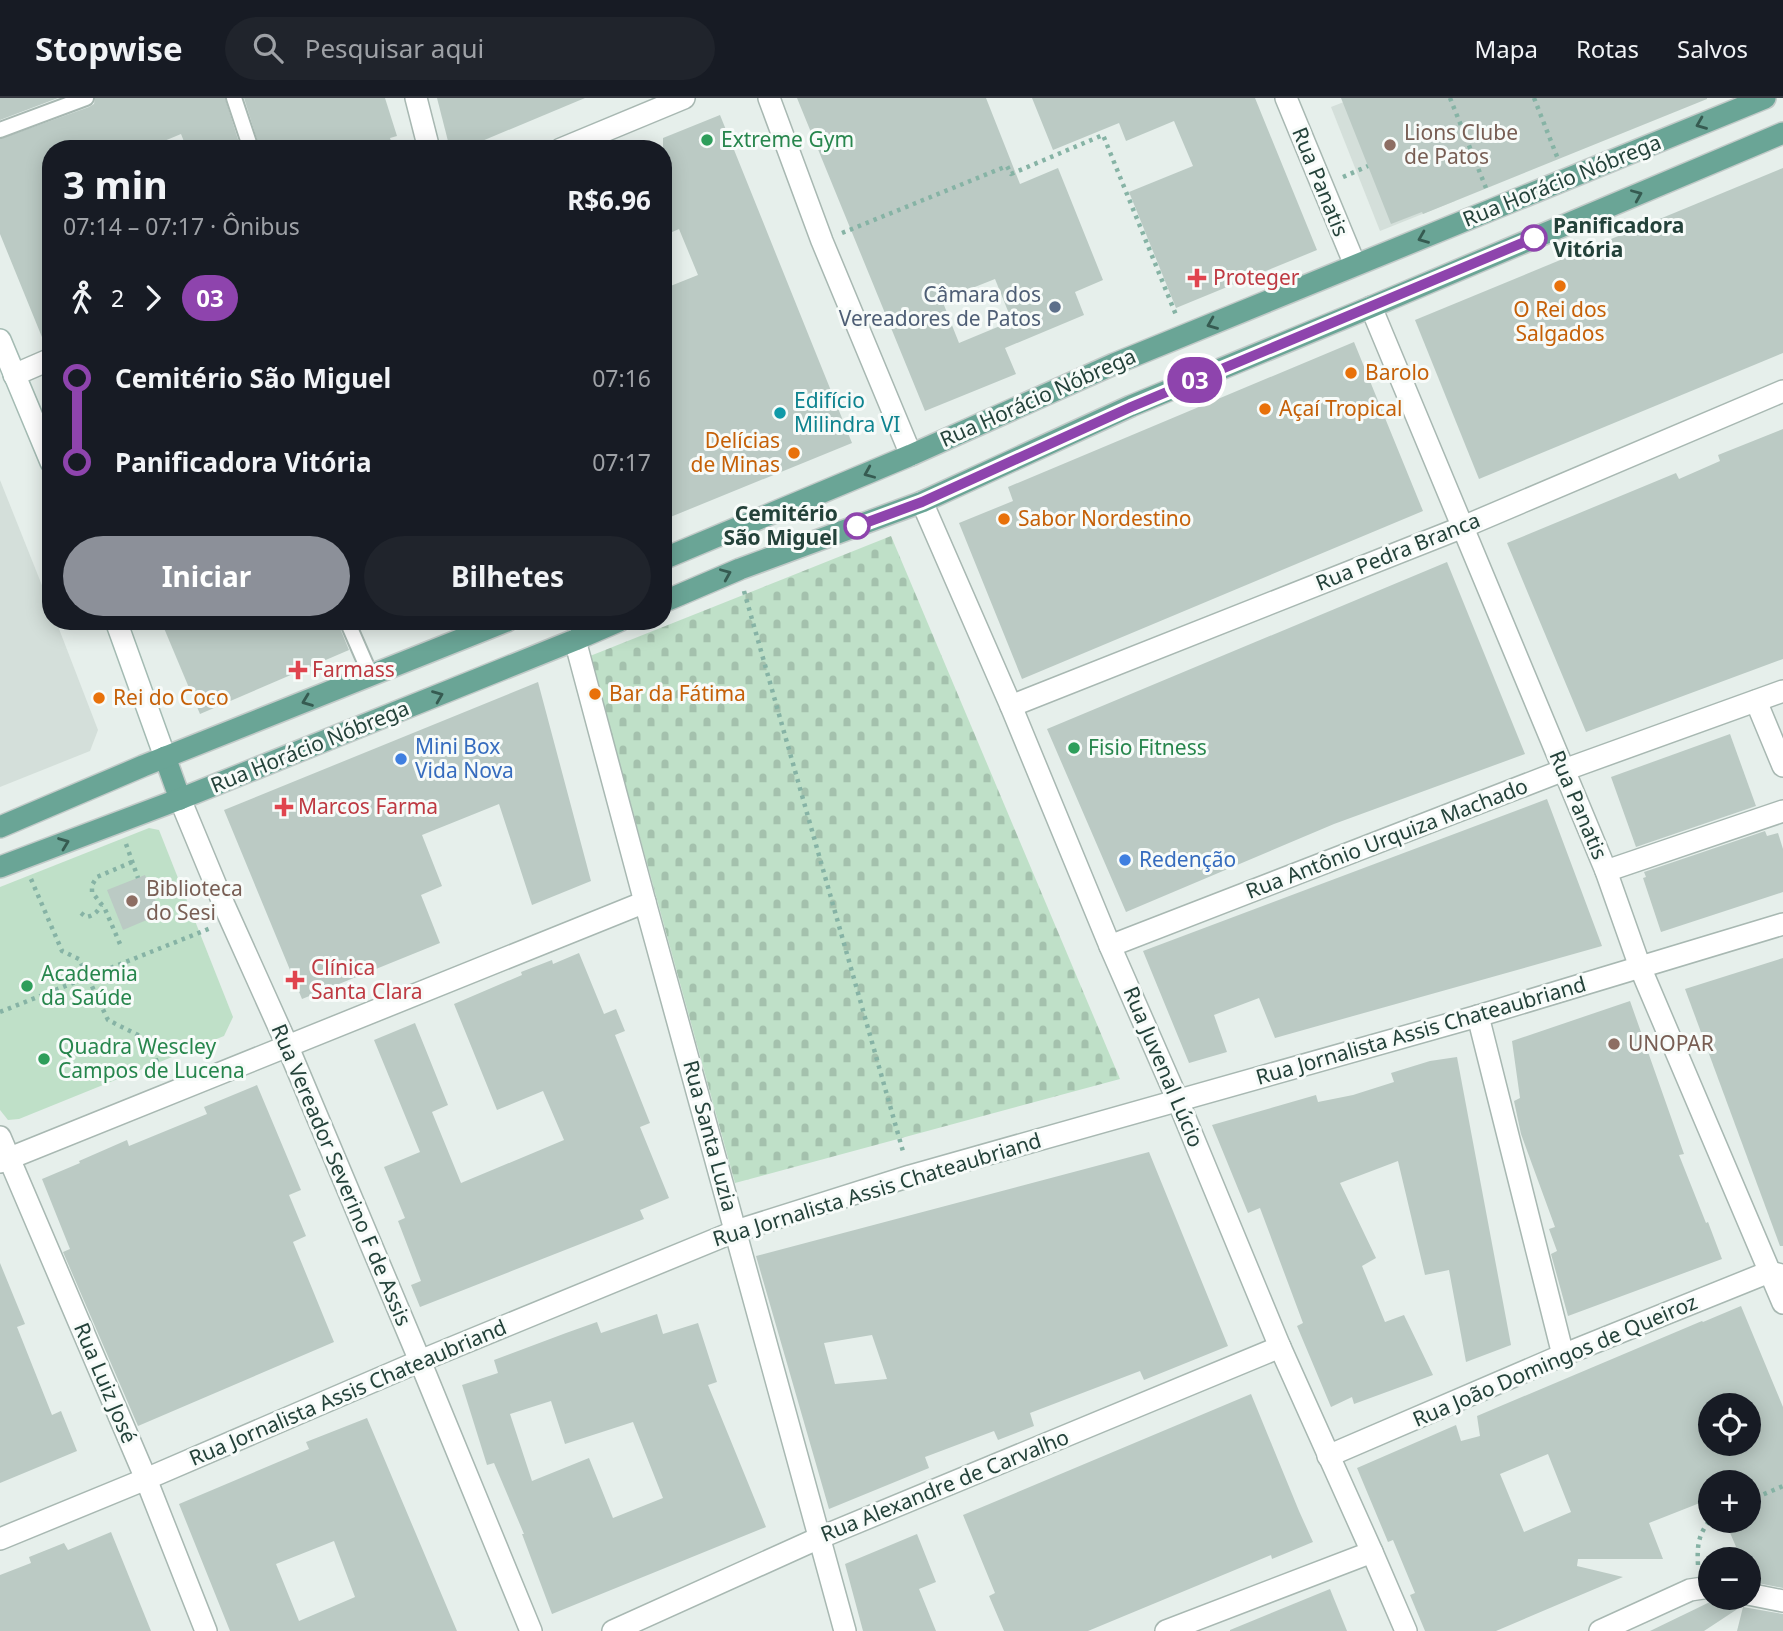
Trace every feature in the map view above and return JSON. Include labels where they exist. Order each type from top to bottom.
[{"type":"main road","name":"Rua Horácio Nóbrega","points":[[672,555],[911,455],[1114,364],[1765,98]]},
{"type":"main road","name":"Rua Horácio Nóbrega","points":[[672,598],[740,569],[922,502],[1131,407],[1783,133]]},
{"type":"main road","name":"Rua Horácio Nóbrega","points":[[0,827],[143,766],[485,630]]},
{"type":"main road","name":"Rua Horácio Nóbrega","points":[[0,867],[180,799],[598,630]]},
{"type":"main road","points":[[174,754],[180,799]]},
{"type":"street","points":[[416,98],[427,140]]},
{"type":"street","points":[[583,140],[684,98]]},
{"type":"street","points":[[769,98],[822,241],[911,455]]},
{"type":"street","name":"Rua Panatis","points":[[1286,98],[1355,265]]},
{"type":"street","name":"Rua Panatis","points":[[1371,307],[1606,871],[1640,967],[1776,1274],[1783,1303]]},
{"type":"street","points":[[0,340],[42,441]]},
{"type":"street","points":[[14,375],[42,363]]},
{"type":"street","name":"Rua Pedra Branca","points":[[1011,706],[1463,527],[1783,391]]},
{"type":"street","name":"Rua Juvenal Lúcio","points":[[922,502],[1011,706],[1280,1348],[1406,1631]]},
{"type":"street","points":[[120,630],[174,754]]},
{"type":"street","name":"Rua Santa Luzia","points":[[575,640],[845,1631]]},
{"type":"street","name":"Rua Antônio Urquiza Machado","points":[[1110,946],[1564,770],[1783,691]]},
{"type":"street","points":[[1756,701],[1783,766]]},
{"type":"street","name":"Rua Vereador Severino F de Assis","points":[[180,799],[421,1361],[531,1631]]},
{"type":"street","points":[[1606,871],[1783,811]]},
{"type":"street","points":[[5,1160],[645,902]]},
{"type":"street","name":"Rua Jornalista Assis Chateaubriand","points":[[0,1539],[736,1231],[910,1176],[1478,1016],[1783,924]]},
{"type":"street","points":[[1478,1016],[1563,1356]]},
{"type":"street","name":"Rua Luiz José","points":[[0,1137],[5,1160],[146,1479],[206,1631]]},
{"type":"street","name":"Rua João Domingos de Queiroz","points":[[1328,1456],[1563,1356],[1776,1274]]},
{"type":"street","name":"Rua Alexandre de Carvalho","points":[[613,1631],[819,1538],[1280,1348]]},
{"type":"street","points":[[1166,1631],[1372,1552]]},
{"type":"street","points":[[1600,1631],[1690,1590],[1698,1589]]},
{"type":"street","points":[[1761,1597],[1783,1601]]},
{"type":"lane","points":[[0,130],[86,98]]},
{"type":"lane","points":[[234,98],[248,140]]},
{"type":"lane","points":[[351,630],[371,676]]},
{"type":"path","points":[[1450,98],[1494,209]]},
{"type":"path","points":[[1534,98],[1566,179]]},
{"type":"path","points":[[822,241],[1007,166],[1011,174],[1103,135],[1184,335]]},
{"type":"path","points":[[740,569],[910,1176]]},
{"type":"path","points":[[125,843],[138,878]]},
{"type":"path","points":[[23,858],[62,951],[79,959],[108,1020],[148,1040],[170,1094]]},
{"type":"path","points":[[120,944],[102,904],[91,888],[97,877],[132,863]]},
{"type":"path","points":[[81,914],[86,917],[92,915],[102,904]]},
{"type":"path","points":[[0,1012],[230,920]]},
{"type":"path","points":[[1761,1495],[1783,1486]]},
{"type":"path","points":[[1698,1551],[1702,1533]]},
{"type":"shaded area","name":"Lions Clube de Patos","points":[[1354,98],[1455,201],[1380,231],[1331,107]]},
{"type":"shaded area","points":[[0,480],[42,585],[42,630],[59,630],[98,730],[90,751],[0,787]]},
{"type":"green space","name":"Cemitério São Miguel","points":[[891,536],[1120,1079],[735,1183],[590,656],[655,630],[672,630],[672,623]]},
{"type":"green space","points":[[149,828],[159,830],[233,1017],[224,1036],[19,1119],[8,1120],[0,1110],[0,887]]},
{"type":"building","points":[[0,98],[58,98],[0,120]]},
{"type":"building","points":[[95,98],[225,98],[238,140],[183,140],[181,134],[167,140],[42,140],[42,337],[0,234],[0,139],[94,104]]},
{"type":"building","points":[[244,98],[385,98],[397,136],[391,140],[257,140]]},
{"type":"building","points":[[437,98],[585,98],[485,140],[448,140]]},
{"type":"building","points":[[797,98],[986,98],[1020,184],[1058,168],[1103,280],[1075,292],[1084,315],[1005,348],[1016,374],[925,411]],"holes":[[[995,279],[1012,321],[959,343],[942,300]]]},
{"type":"building","points":[[1032,98],[1255,98],[1317,250],[1176,308],[1129,192],[1193,166],[1174,121],[1126,141],[1119,123],[1053,150]]},
{"type":"building","points":[[1341,98],[1707,99],[1423,214],[1422,212],[1391,224]]},
{"type":"building","points":[[720,115],[852,443],[672,516],[672,285],[698,275],[679,229],[672,232],[672,140],[663,138]]},
{"type":"building","points":[[1783,168],[1783,353],[1479,479],[1415,320]]},
{"type":"building","points":[[1354,342],[1423,511],[1022,679],[959,523],[1013,501],[1008,487]]},
{"type":"building","points":[[1783,429],[1783,659],[1586,732],[1507,543],[1676,473],[1679,479],[1720,461],[1718,455]]},
{"type":"building","points":[[1447,562],[1525,754],[1334,824],[1126,912],[1047,729]]},
{"type":"building","points":[[165,630],[341,630],[349,650],[200,714]]},
{"type":"building","points":[[538,682],[591,881],[532,905],[499,804],[422,835],[442,886],[421,895],[440,943],[302,999],[224,810]]},
{"type":"building","points":[[1730,734],[1756,806],[1636,847],[1611,777]]},
{"type":"building","points":[[1547,799],[1602,946],[1275,1038],[1259,998],[1214,1015],[1227,1052],[1189,1063],[1143,951]]},
{"type":"building","points":[[1765,831],[1767,836],[1778,833],[1783,849],[1783,892],[1661,932],[1643,878],[1646,877],[1644,872]]},
{"type":"building","points":[[145,875],[161,914],[123,930],[107,890]]},
{"type":"building","points":[[579,953],[604,1014],[616,1009],[625,1031],[615,1035],[650,1123],[640,1127],[669,1198],[640,1210],[644,1219],[420,1307],[411,1285],[421,1281],[398,1221],[405,1218],[384,1167],[420,1152],[374,1040],[415,1023],[448,1105],[432,1112],[461,1183],[564,1140],[543,1091],[497,1110],[454,1004],[522,975],[521,972],[552,960],[553,964]]},
{"type":"building","points":[[1783,958],[1783,1246],[1780,1246],[1685,989]]},
{"type":"building","points":[[1630,1001],[1684,1154],[1679,1155],[1722,1259],[1568,1316],[1551,1254],[1557,1251],[1549,1229],[1555,1227],[1521,1134],[1514,1101],[1520,1098],[1512,1041]]},
{"type":"building","points":[[1457,1057],[1511,1345],[1466,1362],[1449,1270],[1425,1275],[1398,1161],[1340,1183],[1376,1258],[1362,1266],[1385,1322],[1404,1315],[1433,1375],[1354,1404],[1352,1397],[1331,1407],[1297,1326],[1303,1323],[1260,1208],[1248,1213],[1212,1125],[1316,1095],[1318,1102],[1353,1095],[1394,1082],[1391,1073],[1430,1061]]},
{"type":"building","points":[[257,1085],[301,1190],[289,1195],[306,1236],[293,1242],[334,1342],[138,1426],[63,1252],[70,1249],[42,1179],[127,1140],[129,1146],[207,1114],[204,1107]]},
{"type":"building","points":[[1149,1152],[1228,1346],[1144,1380],[1140,1371],[1030,1413],[1034,1426],[998,1440],[994,1431],[925,1457],[929,1468],[829,1509],[756,1256]],"holes":[[[872,1335],[887,1379],[835,1384],[824,1343]]]},
{"type":"building","points":[[0,1263],[25,1324],[17,1327],[52,1415],[61,1411],[77,1451],[0,1483]]},
{"type":"building","points":[[1741,1306],[1783,1407],[1783,1588],[1761,1584],[1761,1547],[1736,1547],[1730,1533],[1761,1533],[1761,1470],[1698,1470],[1698,1504],[1649,1523],[1663,1559],[1578,1559],[1577,1566],[1623,1577],[1496,1631],[1425,1631],[1410,1595],[1415,1593],[1393,1540],[1388,1542],[1357,1468],[1456,1425],[1461,1441],[1480,1436],[1477,1416]],"holes":[[[1548,1454],[1571,1512],[1524,1532],[1500,1474]]]},
{"type":"building","points":[[657,1314],[663,1334],[698,1323],[717,1382],[708,1385],[766,1527],[552,1614],[524,1534],[494,1463],[487,1465],[462,1385],[498,1373],[494,1360],[566,1333],[597,1322],[601,1333]],"holes":[[[551,1401],[565,1444],[633,1422],[663,1498],[613,1518],[589,1458],[532,1481],[510,1414]]]},
{"type":"building","points":[[1251,1394],[1313,1542],[1272,1559],[1271,1555],[1088,1631],[1004,1631],[989,1596],[995,1593],[963,1515]]},
{"type":"building","points":[[367,1418],[457,1631],[230,1631],[179,1504],[309,1449],[306,1442]],"holes":[[[334,1541],[355,1597],[299,1621],[276,1564]]]},
{"type":"building","points":[[111,1532],[151,1631],[0,1631],[0,1575],[31,1563],[29,1557],[64,1543],[68,1550]]},
{"type":"building","points":[[917,1534],[936,1582],[919,1589],[936,1631],[863,1631],[845,1564]]},
{"type":"building","points":[[1330,1589],[1347,1631],[1230,1631],[1230,1630]]},
{"type":"building","points":[[1698,1608],[1698,1610],[1736,1610],[1704,1631],[1650,1631]]},
{"type":"building","points":[[1742,1610],[1783,1614],[1783,1631],[1737,1631]]},
{"type":"bus line","name":"03","points":[[857,526],[922,502],[1131,407],[1534,238]]},
{"type":"place","name":"Extreme Gym","points":[[707,140]]},
{"type":"place","name":"Lions Clube de Patos","points":[[1390,145]]},
{"type":"place","name":"Panificadora Vitória","points":[[1534,238]]},
{"type":"place","name":"Proteger","points":[[1197,278]]},
{"type":"place","name":"O Rei dos Salgados","points":[[1560,286]]},
{"type":"place","name":"Câmara dos Vereadores de Patos","points":[[1055,307]]},
{"type":"place","name":"Barolo","points":[[1351,373]]},
{"type":"place","name":"Açaí Tropical","points":[[1265,409]]},
{"type":"place","name":"Edifício Milindra VI","points":[[780,413]]},
{"type":"place","name":"Delícias de Minas","points":[[794,453]]},
{"type":"place","name":"Sabor Nordestino","points":[[1004,519]]},
{"type":"place","name":"Cemitério São Miguel","points":[[857,526]]},
{"type":"place","name":"Farmass","points":[[298,670]]},
{"type":"place","name":"Bar da Fátima","points":[[595,694]]},
{"type":"place","name":"Rei do Coco","points":[[99,698]]},
{"type":"place","name":"Fisio Fitness","points":[[1074,748]]},
{"type":"place","name":"Mini Box Vida Nova","points":[[401,759]]},
{"type":"place","name":"Marcos Farma","points":[[284,807]]},
{"type":"place","name":"Redenção","points":[[1125,860]]},
{"type":"place","name":"Biblioteca do Sesi","points":[[132,901]]},
{"type":"place","name":"Clínica Santa Clara","points":[[295,980]]},
{"type":"place","name":"Academia da Saúde","points":[[27,986]]},
{"type":"place","name":"UNOPAR","points":[[1614,1044]]},
{"type":"place","name":"Quadra Wescley Campos de Lucena","points":[[44,1059]]}]
